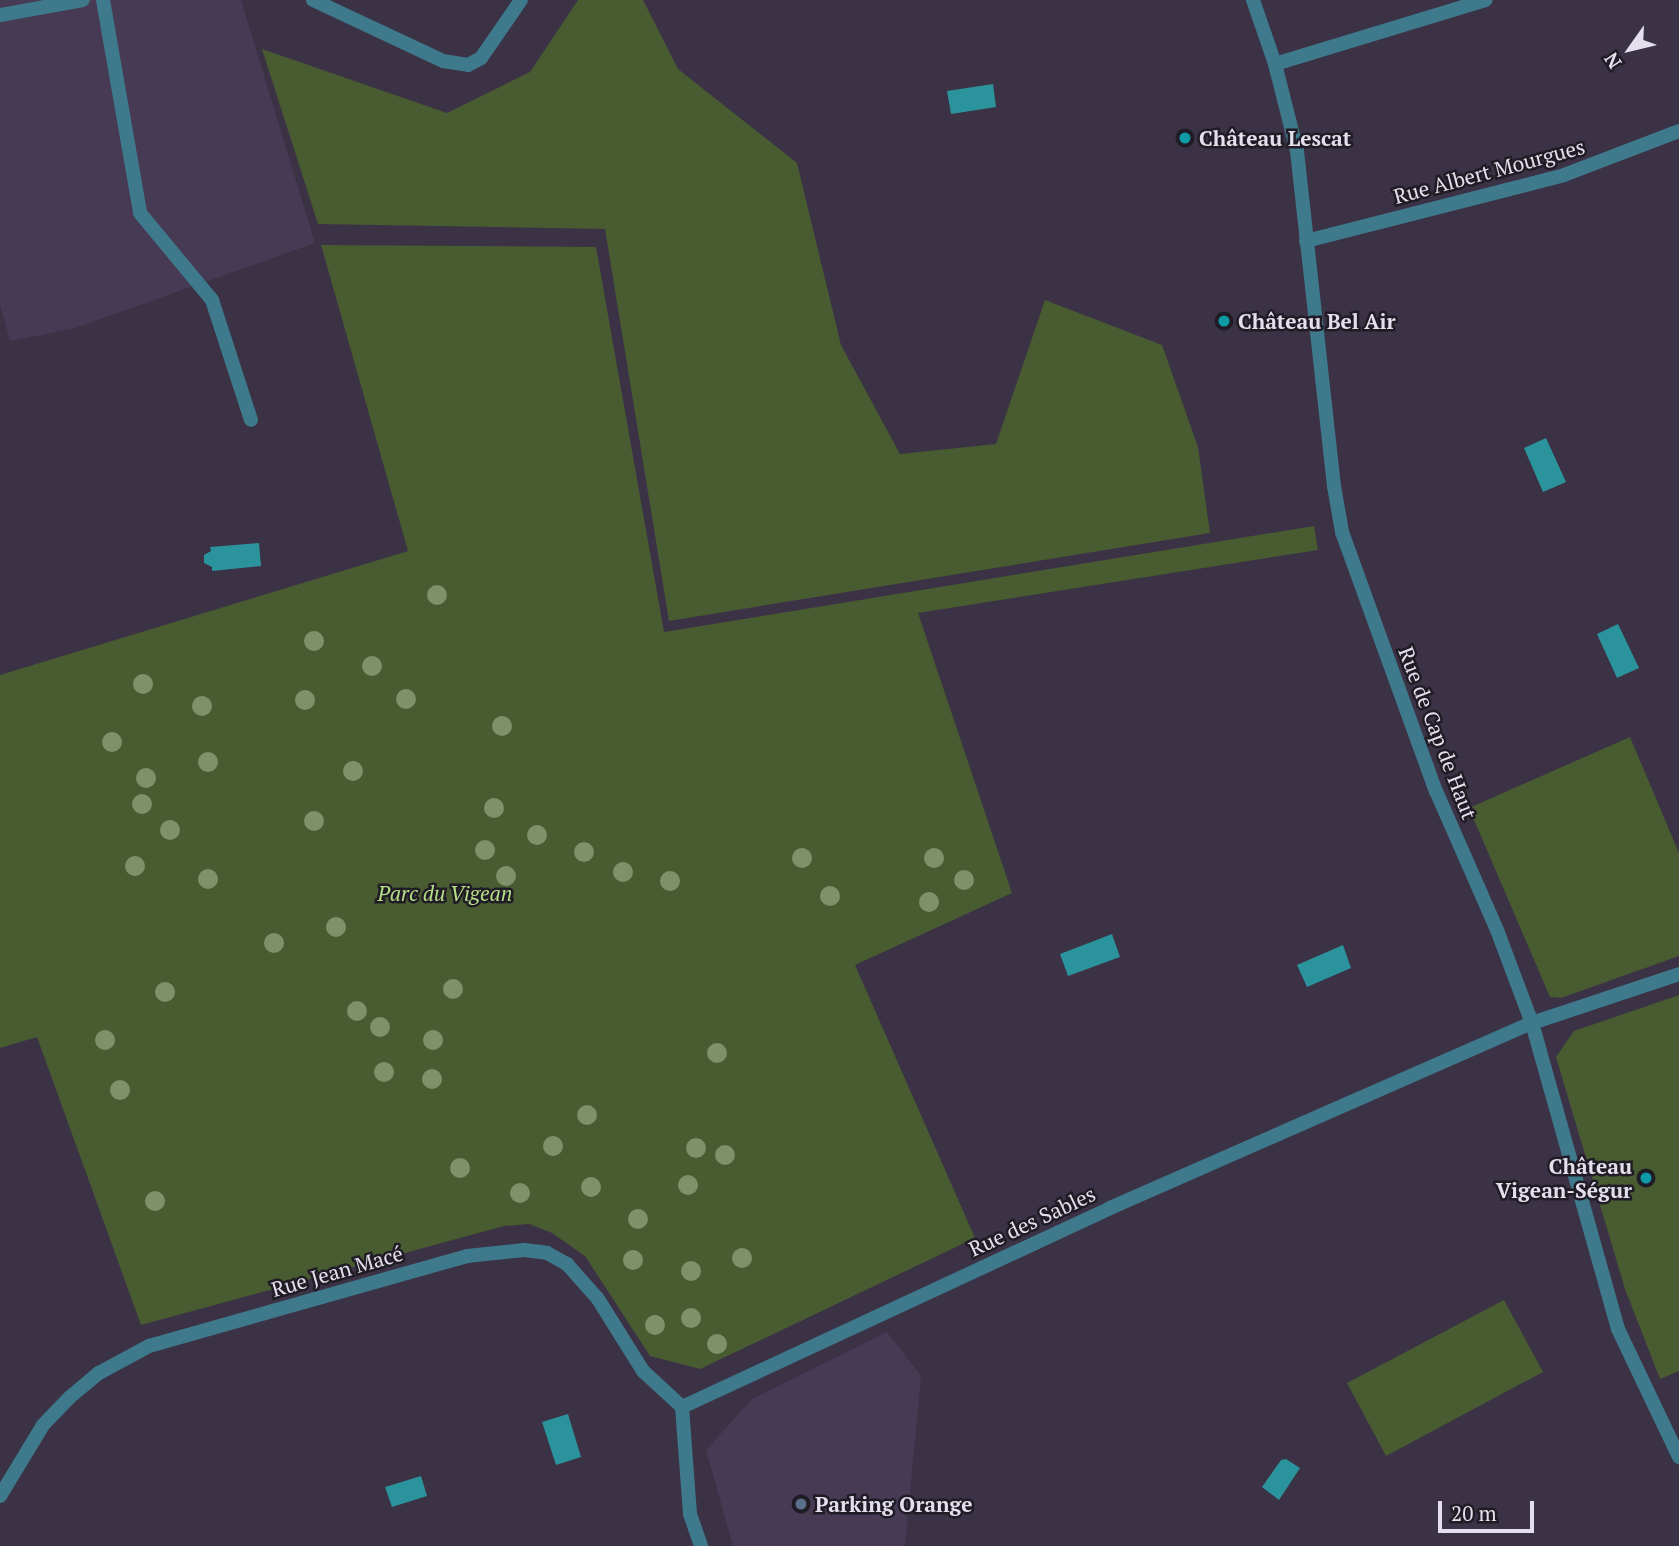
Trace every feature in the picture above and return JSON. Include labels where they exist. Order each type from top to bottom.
[{"type":"street","points":[[0,15],[83,0]]},
{"type":"street","points":[[103,0],[140,212],[212,300],[251,420]]},
{"type":"street","points":[[313,0],[443,61],[468,65],[481,58],[521,0]]},
{"type":"street","name":"Rue de Cap de Haut","points":[[1253,0],[1275,64],[1297,151],[1334,486],[1342,532],[1431,778],[1497,930],[1532,1023],[1618,1329],[1679,1457]]},
{"type":"street","points":[[1275,64],[1486,0]]},
{"type":"street","name":"Rue Albert Mourgues","points":[[1306,241],[1564,175],[1679,131]]},
{"type":"street","name":"Rue des Sables","points":[[682,1407],[1110,1208],[1532,1023],[1679,974]]},
{"type":"street","name":"Rue Jean Macé","points":[[0,1496],[43,1425],[70,1397],[99,1373],[149,1346],[467,1256],[524,1250],[547,1253],[566,1264],[598,1298],[643,1371],[682,1407]]},
{"type":"street","points":[[682,1407],[690,1514],[701,1546]]},
{"type":"shaded area","points":[[0,0],[241,0],[315,243],[72,329],[10,341],[0,305]]},
{"type":"shaded area","points":[[993,84],[996,107],[951,114],[947,91]]},
{"type":"shaded area","points":[[1546,438],[1566,482],[1543,492],[1524,448]]},
{"type":"shaded area","points":[[259,543],[261,566],[212,571],[212,567],[204,563],[204,555],[211,551],[210,547]]},
{"type":"shaded area","points":[[1618,624],[1639,668],[1617,678],[1597,634]]},
{"type":"shaded area","points":[[1112,934],[1120,957],[1068,976],[1060,954]]},
{"type":"shaded area","points":[[1343,945],[1351,968],[1307,987],[1297,965]]},
{"type":"shaded area","points":[[887,1332],[921,1376],[905,1546],[733,1546],[706,1450],[752,1399]]},
{"type":"shaded area","points":[[568,1414],[581,1457],[556,1465],[542,1422]]},
{"type":"shaded area","points":[[1286,1459],[1300,1468],[1279,1500],[1262,1487],[1281,1460]]},
{"type":"shaded area","points":[[421,1476],[427,1496],[392,1507],[385,1487]]},
{"type":"green space","points":[[578,0],[643,0],[678,69],[797,163],[841,345],[900,454],[996,444],[1045,300],[1162,345],[1198,447],[1210,533],[669,621],[605,229],[318,224],[262,49],[447,113],[530,72]]},
{"type":"green space","name":"Parc du Vigean","points":[[321,245],[596,247],[664,632],[1314,526],[1318,550],[918,613],[1012,893],[855,965],[975,1238],[700,1369],[650,1356],[585,1256],[552,1233],[529,1224],[504,1226],[141,1325],[37,1037],[0,1048],[0,675],[408,551]]},
{"type":"green space","points":[[1630,737],[1679,853],[1679,956],[1561,998],[1550,997],[1469,808]]},
{"type":"green space","points":[[1679,995],[1679,1371],[1660,1379],[1625,1289],[1556,1057],[1574,1031]]},
{"type":"green space","points":[[1504,1300],[1543,1372],[1386,1456],[1347,1383]]},
{"type":"place","name":"Château Lescat","points":[[1185,138]]},
{"type":"place","name":"Château Bel Air","points":[[1224,321]]},
{"type":"place","name":"Château Vigean-Ségur","points":[[1646,1178]]},
{"type":"place","name":"Parking Orange","points":[[801,1504]]}]
